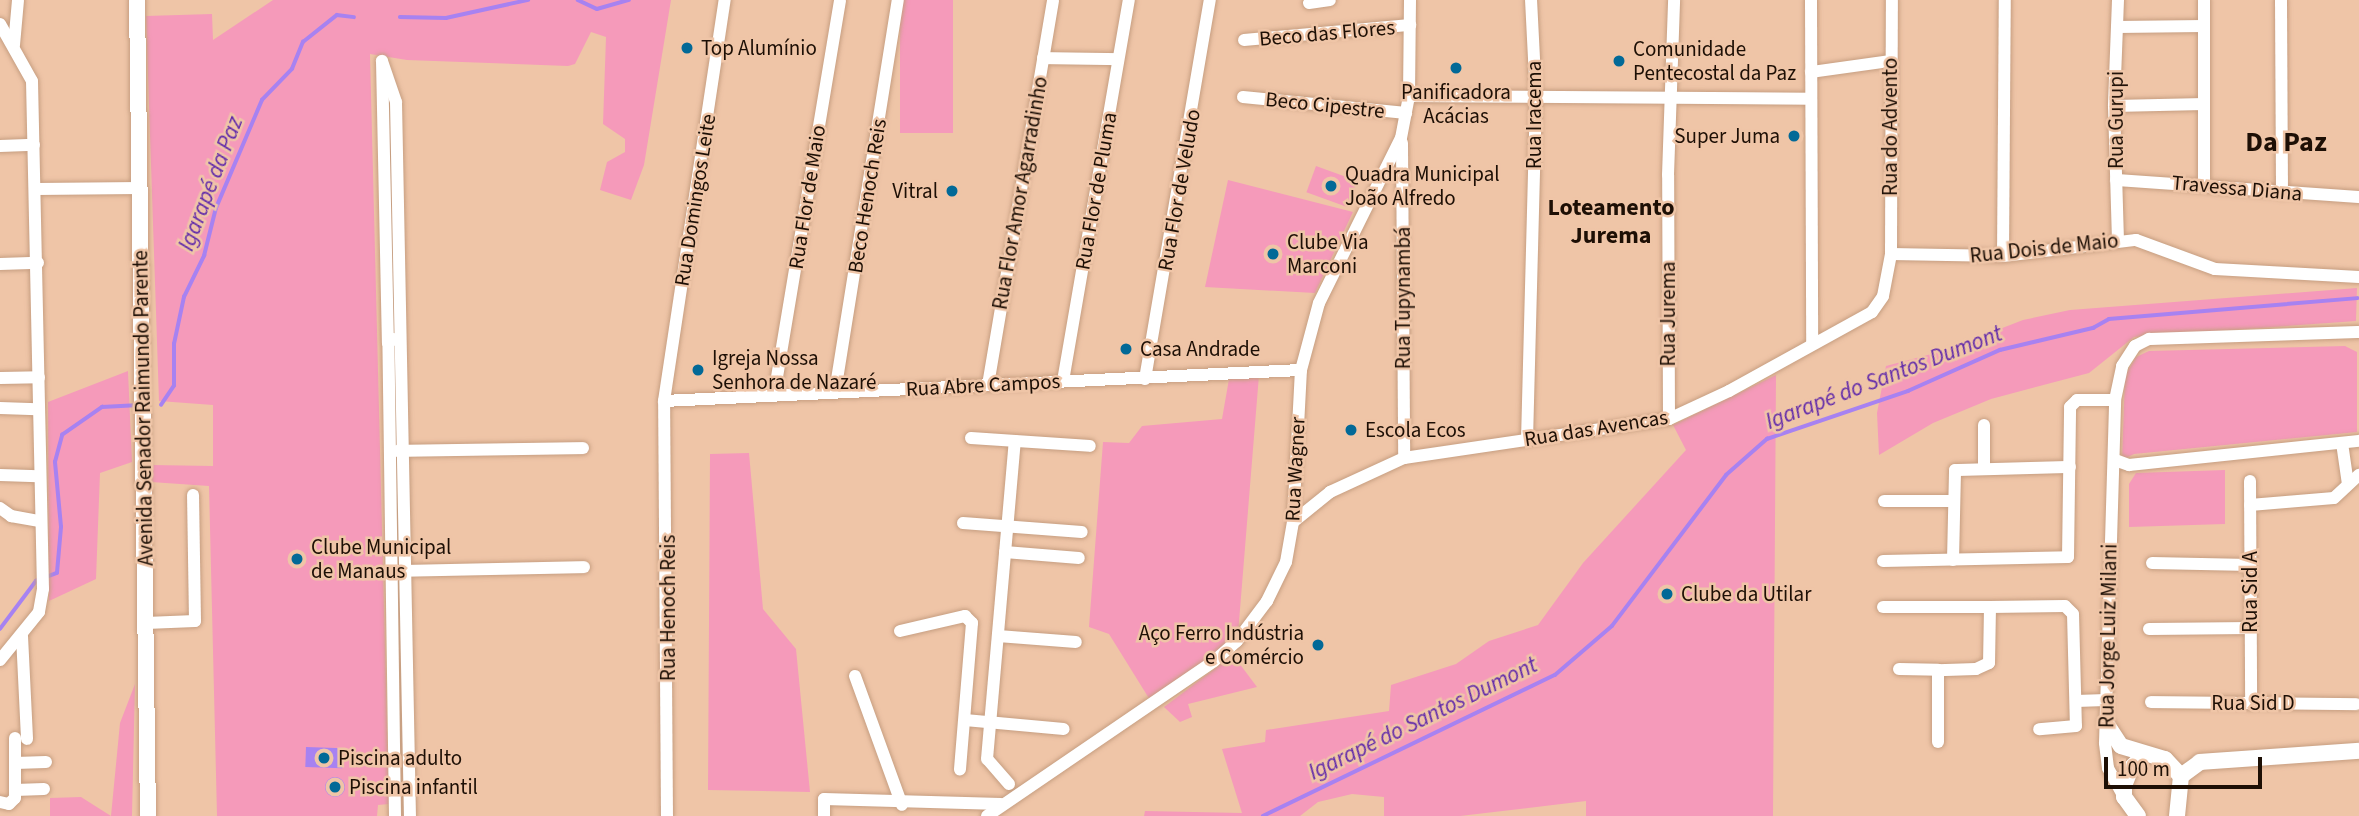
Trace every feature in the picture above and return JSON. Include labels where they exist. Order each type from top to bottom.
[{"type":"street","points":[[14,44],[18,0]]},
{"type":"street","name":"Avenida Senador Raimundo Parente","points":[[137,0],[148,816]]},
{"type":"street","name":"Rua Domingos Leite","points":[[664,401],[725,0]]},
{"type":"street","name":"Rua Flor de Maio","points":[[774,395],[840,0]]},
{"type":"street","name":"Beco Henoch Reis","points":[[835,392],[898,0]]},
{"type":"street","name":"Rua Flor Amor Agarradinho","points":[[988,386],[1053,0]]},
{"type":"street","name":"Rua Flor de Pluma","points":[[1063,381],[1129,0]]},
{"type":"street","name":"Rua Flor de Veludo","points":[[1146,379],[1210,0]]},
{"type":"street","points":[[1309,3],[1329,0]]},
{"type":"street","name":"Rua Wagner","points":[[987,816],[1001,804],[1143,712],[1237,641],[1267,601],[1286,562],[1293,522],[1301,370],[1329,275],[1401,138],[1409,96],[1410,0]]},
{"type":"street","name":"Rua Iracema","points":[[1527,440],[1536,97],[1531,0]]},
{"type":"street","name":"Rua Jurema","points":[[1669,419],[1670,100],[1674,0]]},
{"type":"street","points":[[1811,0],[1812,342]]},
{"type":"street","name":"Rua do Advento","points":[[1891,254],[1892,0]]},
{"type":"street","points":[[2003,256],[2005,0]]},
{"type":"street","name":"Rua Gurupi","points":[[2118,0],[2114,106],[2118,240]]},
{"type":"street","points":[[2204,0],[2204,186]]},
{"type":"street","points":[[2281,0],[2282,193]]},
{"type":"street","points":[[0,24],[14,44],[32,81],[38,263],[38,476],[43,589],[39,612],[0,660]]},
{"type":"street","name":"Beco das Flores","points":[[1244,40],[1410,25]]},
{"type":"street","points":[[2118,27],[2204,26]]},
{"type":"street","points":[[1043,58],[1118,60]]},
{"type":"street","points":[[382,61],[396,102],[396,451],[405,571],[410,816]]},
{"type":"street","points":[[1811,72],[1890,61]]},
{"type":"street","points":[[1409,96],[1811,99]]},
{"type":"street","name":"Beco Cipestre","points":[[1243,97],[1406,113]]},
{"type":"street","points":[[2114,106],[2204,104]]},
{"type":"street","name":"Rua Tupynambá","points":[[1401,138],[1404,458]]},
{"type":"street","points":[[0,146],[34,145]]},
{"type":"street","name":"Travessa Diana","points":[[2116,180],[2359,197]]},
{"type":"street","points":[[36,189],[140,188]]},
{"type":"street","name":"Rua Dois de Maio","points":[[1891,254],[2003,256],[2118,240],[2150,242],[2215,270],[2359,277]]},
{"type":"street","name":"Rua das Avencas","points":[[1293,522],[1329,492],[1404,458],[1669,419],[1728,391],[1812,342],[1872,312],[1883,296],[1891,254]]},
{"type":"street","points":[[0,264],[38,263]]},
{"type":"street","name":"Rua Jorge Luiz Milani","points":[[2138,816],[2108,768],[2106,723],[2115,400],[2129,354],[2149,339],[2359,332]]},
{"type":"street","name":"Rua Abre Campos","points":[[664,401],[1301,370]]},
{"type":"street","points":[[0,378],[38,377]]},
{"type":"street","points":[[1883,561],[2068,557],[2072,401],[2115,400]]},
{"type":"street","name":"Rua Henoch Reis","points":[[664,401],[667,816]]},
{"type":"street","points":[[0,408],[37,409]]},
{"type":"street","points":[[1984,425],[1984,468]]},
{"type":"street","points":[[971,438],[1090,446]]},
{"type":"street","points":[[1009,784],[987,759],[1015,441]]},
{"type":"street","points":[[2115,460],[2129,465],[2359,441]]},
{"type":"street","points":[[2342,443],[2348,484]]},
{"type":"street","points":[[396,451],[583,448]]},
{"type":"street","points":[[395,816],[391,571],[396,451]]},
{"type":"street","points":[[2113,489],[2118,475],[2129,465]]},
{"type":"street","points":[[1953,560],[1955,471],[2070,467]]},
{"type":"street","points":[[0,475],[38,476]]},
{"type":"street","points":[[2250,505],[2334,498],[2359,475]]},
{"type":"street","name":"Rua Sid A","points":[[2250,481],[2251,704]]},
{"type":"street","points":[[146,624],[195,621],[193,495]]},
{"type":"street","points":[[1884,501],[1953,501]]},
{"type":"street","points":[[0,508],[11,516],[40,521]]},
{"type":"street","points":[[963,523],[1082,532]]},
{"type":"street","points":[[1005,552],[1079,558]]},
{"type":"street","points":[[2152,563],[2250,565]]},
{"type":"street","points":[[391,571],[584,568]]},
{"type":"street","points":[[1883,607],[2065,606],[2073,614],[2077,726],[2039,729]]},
{"type":"street","points":[[1899,669],[1976,669],[1989,663],[1990,607]]},
{"type":"street","points":[[900,631],[970,618],[960,770]]},
{"type":"street","points":[[2150,629],[2251,628]]},
{"type":"street","points":[[0,802],[13,802],[15,790],[15,763],[21,739],[22,636]]},
{"type":"street","points":[[998,636],[1076,642]]},
{"type":"street","points":[[1938,670],[1938,742]]},
{"type":"street","points":[[855,676],[902,805]]},
{"type":"street","points":[[2076,701],[2106,700]]},
{"type":"street","name":"Rua Sid D","points":[[2151,702],[2356,704]]},
{"type":"street","points":[[965,720],[1064,729]]},
{"type":"street","points":[[2106,723],[2121,746],[2144,755],[2165,759],[2181,776]]},
{"type":"street","points":[[393,741],[408,741]]},
{"type":"street","points":[[2177,816],[2181,776],[2192,766],[2209,760],[2359,751]]},
{"type":"street","points":[[2124,797],[2128,775],[2144,755]]},
{"type":"street","points":[[15,763],[46,762]]},
{"type":"street","points":[[15,790],[44,789]]},
{"type":"street","points":[[824,816],[824,799],[902,805],[1001,804]]},
{"type":"shaded area","points":[[273,0],[671,0],[644,165],[631,200],[600,190],[607,162],[625,152],[625,139],[603,124],[606,37],[591,32],[575,64],[568,66],[407,60],[370,54],[389,804],[378,805],[377,816],[217,816],[209,486],[151,482],[151,465],[213,466],[213,405],[159,401],[146,16],[212,14],[213,40]]},
{"type":"shaded area","points":[[900,0],[953,0],[953,133],[900,133]]},
{"type":"shaded area","name":"Quadra Municipal João Alfredo","points":[[1316,166],[1357,181],[1348,207],[1306,192]]},
{"type":"shaded area","name":"Clube Via Marconi","points":[[1228,180],[1353,212],[1315,293],[1205,287]]},
{"type":"shaded area","points":[[2357,288],[2356,321],[2134,337],[2089,373],[1991,399],[1933,423],[1879,455],[1877,413],[1886,366],[1943,351],[2023,320],[2070,310]]},
{"type":"shaded area","points":[[2345,346],[2357,352],[2357,432],[2134,454],[2122,460],[2125,376],[2136,357],[2149,351]]},
{"type":"shaded area","points":[[128,371],[132,462],[100,473],[96,579],[49,601],[48,402]]},
{"type":"shaded area","points":[[1259,375],[1238,634],[1220,654],[1150,700],[1109,634],[1089,627],[1103,442],[1129,443],[1142,426],[1222,419],[1229,379]]},
{"type":"shaded area","name":"Clube da Utilar","points":[[1776,375],[1773,816],[1586,816],[1586,801],[1460,816],[1384,816],[1384,797],[1352,794],[1318,802],[1300,816],[1144,816],[1145,811],[1242,813],[1222,749],[1265,742],[1266,730],[1389,711],[1391,685],[1456,664],[1489,641],[1538,625],[1583,563],[1686,450],[1673,425]]},
{"type":"shaded area","points":[[749,453],[763,609],[796,649],[810,792],[708,790],[710,454]]},
{"type":"shaded area","points":[[2225,470],[2225,524],[2129,527],[2129,484],[2136,473]]},
{"type":"shaded area","points":[[1233,655],[1257,687],[1188,704],[1192,717],[1180,722],[1164,707]]},
{"type":"shaded area","points":[[135,684],[132,816],[111,816],[120,723]]},
{"type":"shaded area","name":"Piscina adulto","points":[[306,747],[343,748],[342,768],[305,767]]},
{"type":"shaded area","name":"Piscina infantil","points":[[331,777],[339,777],[345,787],[339,797],[331,797],[325,791],[325,783]]},
{"type":"shaded area","points":[[81,797],[111,816],[50,816],[50,798]]},
{"type":"waterway","name":"Igarapé da Paz","points":[[400,17],[446,18],[528,0]]},
{"type":"waterway","name":"Igarapé da Paz","points":[[578,0],[597,9],[629,0]]},
{"type":"waterway","name":"Igarapé da Paz","points":[[161,405],[174,386],[174,344],[184,297],[204,256],[216,208],[262,100],[292,69],[303,42],[337,15],[354,17]]},
{"type":"waterway","name":"Igarapé do Santos Dumont","points":[[1263,816],[1555,675],[1612,626],[1726,475],[1767,439],[1908,391],[2000,350],[2093,328],[2109,319],[2357,298]]},
{"type":"waterway","name":"Igarapé da Paz","points":[[0,629],[36,581],[57,573],[61,527],[55,462],[62,435],[102,407],[135,405]]},
{"type":"place","name":"Top Alumínio","points":[[687,48]]},
{"type":"place","name":"Comunidade Pentecostal da Paz","points":[[1619,61]]},
{"type":"place","name":"Panificadora Acácias","points":[[1456,68]]},
{"type":"place","name":"Super Juma","points":[[1794,136]]},
{"type":"place","name":"Quadra Municipal João Alfredo","points":[[1331,186]]},
{"type":"place","name":"Vitral","points":[[952,191]]},
{"type":"place","name":"Clube Via Marconi","points":[[1273,254]]},
{"type":"place","name":"Casa Andrade","points":[[1126,349]]},
{"type":"place","name":"Igreja Nossa Senhora de Nazaré","points":[[698,370]]},
{"type":"place","name":"Escola Ecos","points":[[1351,430]]},
{"type":"place","name":"Clube Municipal de Manaus","points":[[297,559]]},
{"type":"place","name":"Clube da Utilar","points":[[1667,594]]},
{"type":"place","name":"Aço Ferro Indústria e Comércio","points":[[1318,645]]},
{"type":"place","name":"Piscina adulto","points":[[324,758]]},
{"type":"place","name":"Piscina infantil","points":[[335,787]]},
{"type":"district","name":"Da Paz","points":[[2286,142]]},
{"type":"district","name":"Loteamento Jurema","points":[[1611,222]]}]
